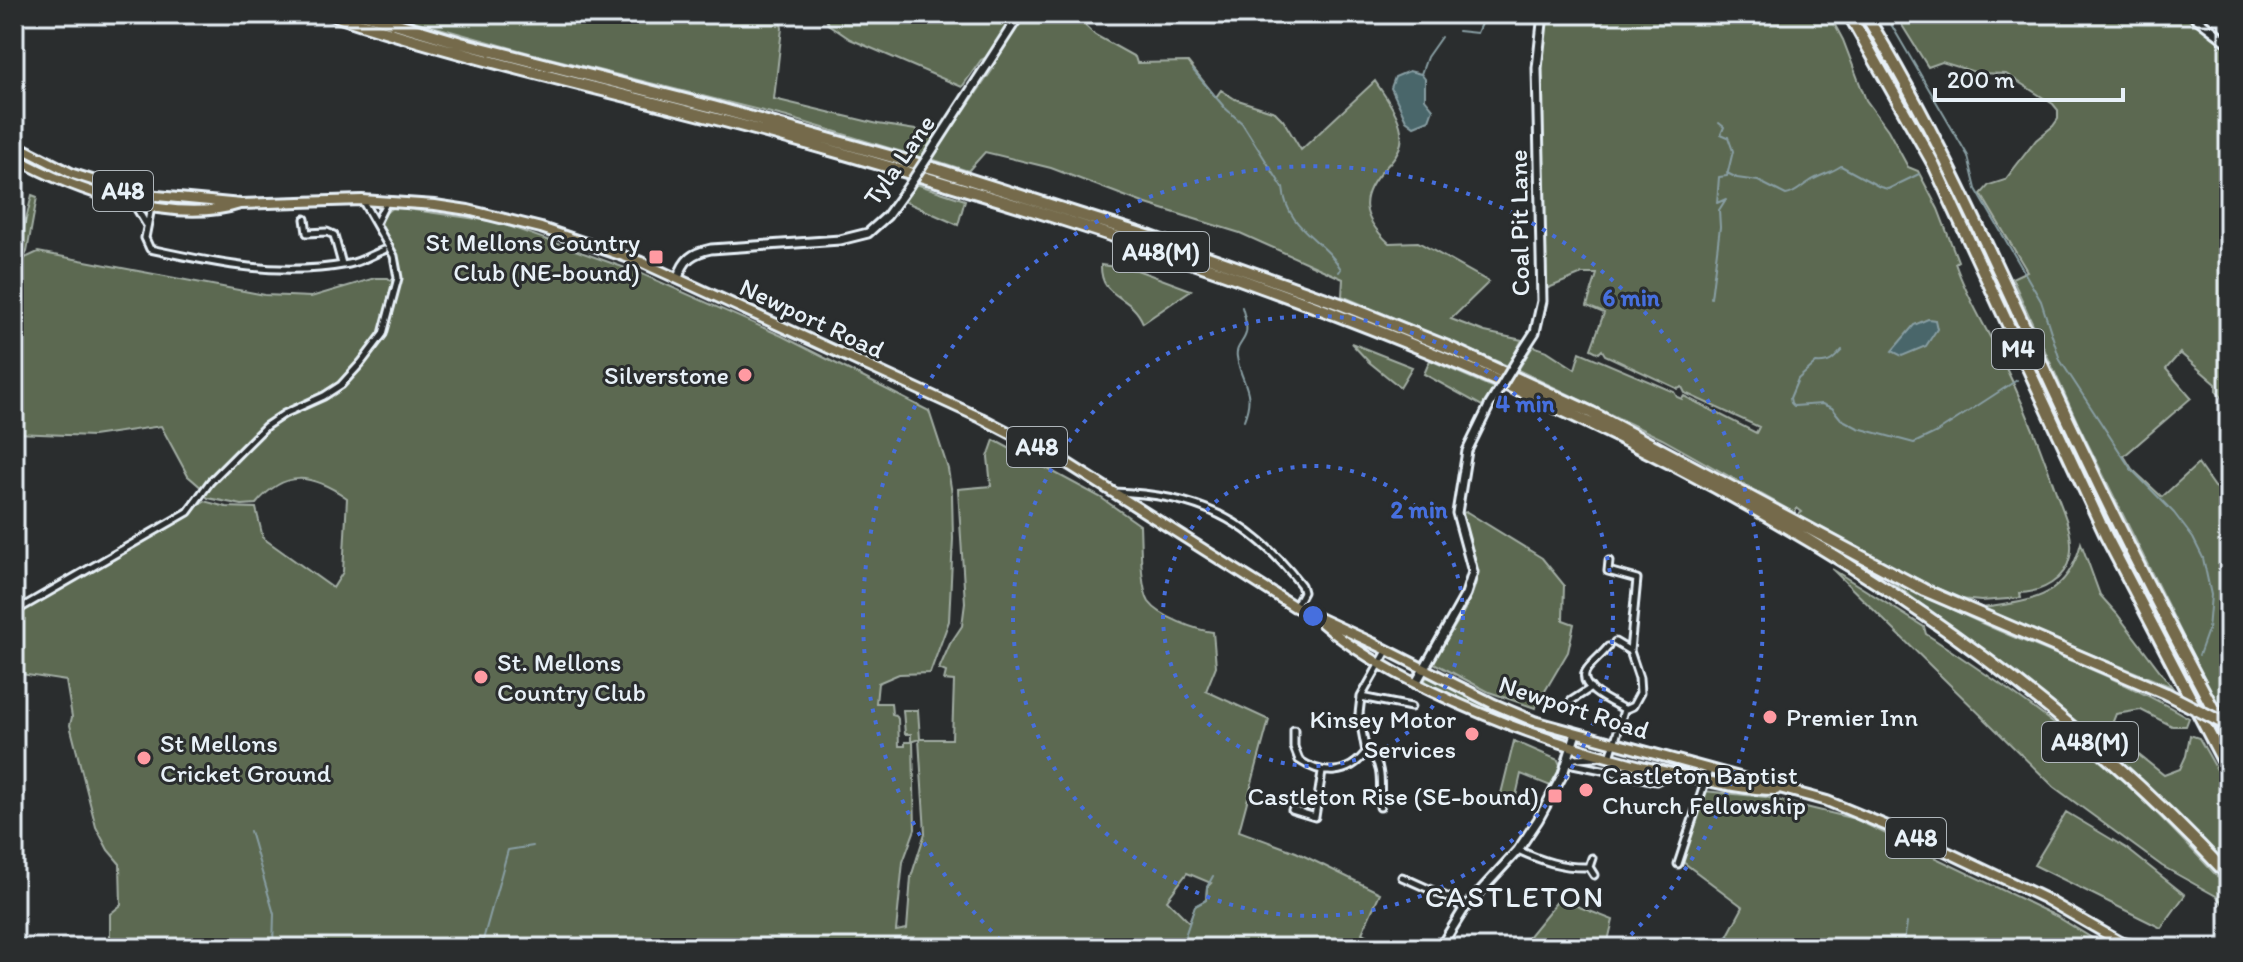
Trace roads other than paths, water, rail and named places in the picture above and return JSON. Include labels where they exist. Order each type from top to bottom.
[{"type":"highway","name":"A48(M)","points":[[331,14],[448,50],[781,136],[1019,206],[1309,304],[1502,382],[1609,433],[1734,499],[1937,624],[2069,725],[2145,792],[2229,876]]},
{"type":"highway","name":"A48(M)","points":[[364,14],[453,41],[743,114],[936,169],[1151,237],[1343,305],[1450,348],[1592,413],[1924,590],[2167,694],[2229,726]]},
{"type":"highway","name":"M4","points":[[1849,14],[1933,163],[2066,453],[2229,772]]},
{"type":"highway","name":"M4","points":[[1865,14],[1932,130],[2087,460],[2229,738]]},
{"type":"main road","name":"Newport Road","points":[[14,144],[73,174],[105,186],[152,202],[195,210],[241,204],[388,200],[468,210],[541,228],[630,258],[965,410],[1062,460],[1295,607],[1424,667],[1494,704],[1534,721],[1827,801],[1926,842],[2044,898],[2118,940]]},
{"type":"main road","name":"Newport Road","points":[[14,157],[85,189],[133,204],[152,202]]},
{"type":"main road","name":"Newport Road","points":[[1317,618],[1348,645],[1416,683],[1545,740],[1607,759],[1751,790],[1785,790]]},
{"type":"main road","name":"A48","points":[[2118,940],[2131,948]]},
{"type":"street","name":"Tyla Lane","points":[[678,278],[683,263],[694,253],[711,249],[840,240],[868,233],[887,216],[908,187],[1020,14]]},
{"type":"street","name":"Coal Pit Lane","points":[[1416,683],[1466,594],[1473,572],[1457,513],[1467,451],[1489,406],[1535,332],[1542,301],[1537,68],[1543,14]]},
{"type":"street","points":[[2191,14],[2229,43]]},
{"type":"street","points":[[14,612],[188,512],[210,482],[266,426],[284,414],[316,401],[346,380],[383,334],[397,288],[396,262],[362,200]]},
{"type":"street","points":[[376,223],[388,200]]},
{"type":"street","points":[[152,202],[145,244],[150,249],[224,265],[283,271],[350,264],[384,250]]},
{"type":"street","points":[[133,204],[146,224]]},
{"type":"street","points":[[305,219],[307,233],[332,232],[342,264]]},
{"type":"street","points":[[1112,492],[1136,492],[1186,501],[1233,520],[1263,544],[1301,585],[1303,592],[1295,607]]},
{"type":"street","points":[[1568,763],[1575,758],[1607,759],[1624,710],[1633,706],[1640,693],[1639,678],[1630,651],[1637,579],[1608,571],[1609,561]]},
{"type":"street","points":[[1615,642],[1630,651]]},
{"type":"street","points":[[1608,647],[1586,671],[1585,678],[1591,688],[1624,710]]},
{"type":"street","points":[[1294,730],[1294,747],[1299,760],[1322,772],[1345,769],[1357,763],[1366,752],[1359,714],[1361,697],[1387,650]]},
{"type":"street","points":[[1571,701],[1591,688]]},
{"type":"street","points":[[1361,697],[1411,707]]},
{"type":"street","points":[[1440,948],[1464,909],[1518,850],[1568,763],[1576,733]]},
{"type":"street","points":[[1366,752],[1378,761],[1380,807]]},
{"type":"street","name":"Newport Road","points":[[1568,763],[1656,781],[1672,773]]},
{"type":"street","points":[[1678,864],[1710,769]]},
{"type":"street","points":[[1292,810],[1315,817],[1322,772]]},
{"type":"street","points":[[1518,850],[1562,867],[1589,867]]},
{"type":"street","points":[[1589,867],[1592,858]]},
{"type":"street","points":[[1589,867],[1594,875]]},
{"type":"street","points":[[1402,877],[1449,898],[1464,909]]},
{"type":"street","points":[[2118,940],[2151,948]]},
{"type":"water","points":[[1409,71],[1421,74],[1425,79],[1425,99],[1433,109],[1429,120],[1414,126],[1406,120],[1391,88],[1395,77]]},
{"type":"water","points":[[1928,319],[1935,320],[1937,329],[1926,346],[1902,356],[1892,351],[1914,325]]},
{"type":"waterway","points":[[1458,31],[1477,33],[1485,14]]},
{"type":"waterway","points":[[1488,14],[1493,17],[1498,14]]},
{"type":"waterway","points":[[1885,14],[1968,156],[1976,189],[2041,301],[2060,360],[2131,469],[2174,513],[2193,538],[2203,558],[2211,595],[2208,630],[2199,655]]},
{"type":"waterway","points":[[1421,74],[1427,57],[1441,37]]},
{"type":"waterway","points":[[1193,70],[1242,123],[1283,188],[1291,214],[1334,258],[1341,269],[1339,272]]},
{"type":"waterway","points":[[1711,298],[1720,227],[1719,210],[1726,199],[1717,203],[1719,177],[1727,176],[1733,151],[1728,137],[1721,134],[1724,127],[1719,123]]},
{"type":"waterway","points":[[1727,173],[1758,181],[1786,195],[1841,166],[1888,189],[1919,174]]},
{"type":"waterway","points":[[1242,307],[1246,330],[1237,353],[1249,401],[1244,420]]},
{"type":"waterway","points":[[1842,350],[1831,361],[1816,363],[1798,379],[1791,403],[1794,406],[1822,404],[1858,428],[1914,443],[1937,432],[2017,380]]},
{"type":"waterway","points":[[250,831],[274,914],[273,948]]},
{"type":"waterway","points":[[483,940],[508,850],[533,846]]},
{"type":"waterway","points":[[1175,948],[1185,936],[1195,906],[1206,900],[1207,887],[1213,876]]},
{"type":"waterway","points":[[1903,948],[1907,923]]},
{"type":"waterway","points":[[14,933],[23,939]]},
{"type":"waterway","points":[[1728,936],[1739,948]]},
{"type":"waterway","points":[[441,948],[479,938],[496,948]]},
{"type":"place","name":"St Mellons Country Club (NE-bound)","points":[[656,257]]},
{"type":"place","name":"Silverstone","points":[[745,375]]},
{"type":"place","name":"St. Mellons Country Club","points":[[481,677]]},
{"type":"place","name":"Premier Inn","points":[[1770,717]]},
{"type":"place","name":"Kinsey Motor Services","points":[[1472,734]]},
{"type":"place","name":"St Mellons Cricket Ground","points":[[144,758]]},
{"type":"place","name":"Castleton Baptist Church Fellowship","points":[[1586,790]]},
{"type":"place","name":"Castleton Rise (SE-bound)","points":[[1555,796]]},
{"type":"district","name":"CASTLETON","points":[[1515,897]]}]
